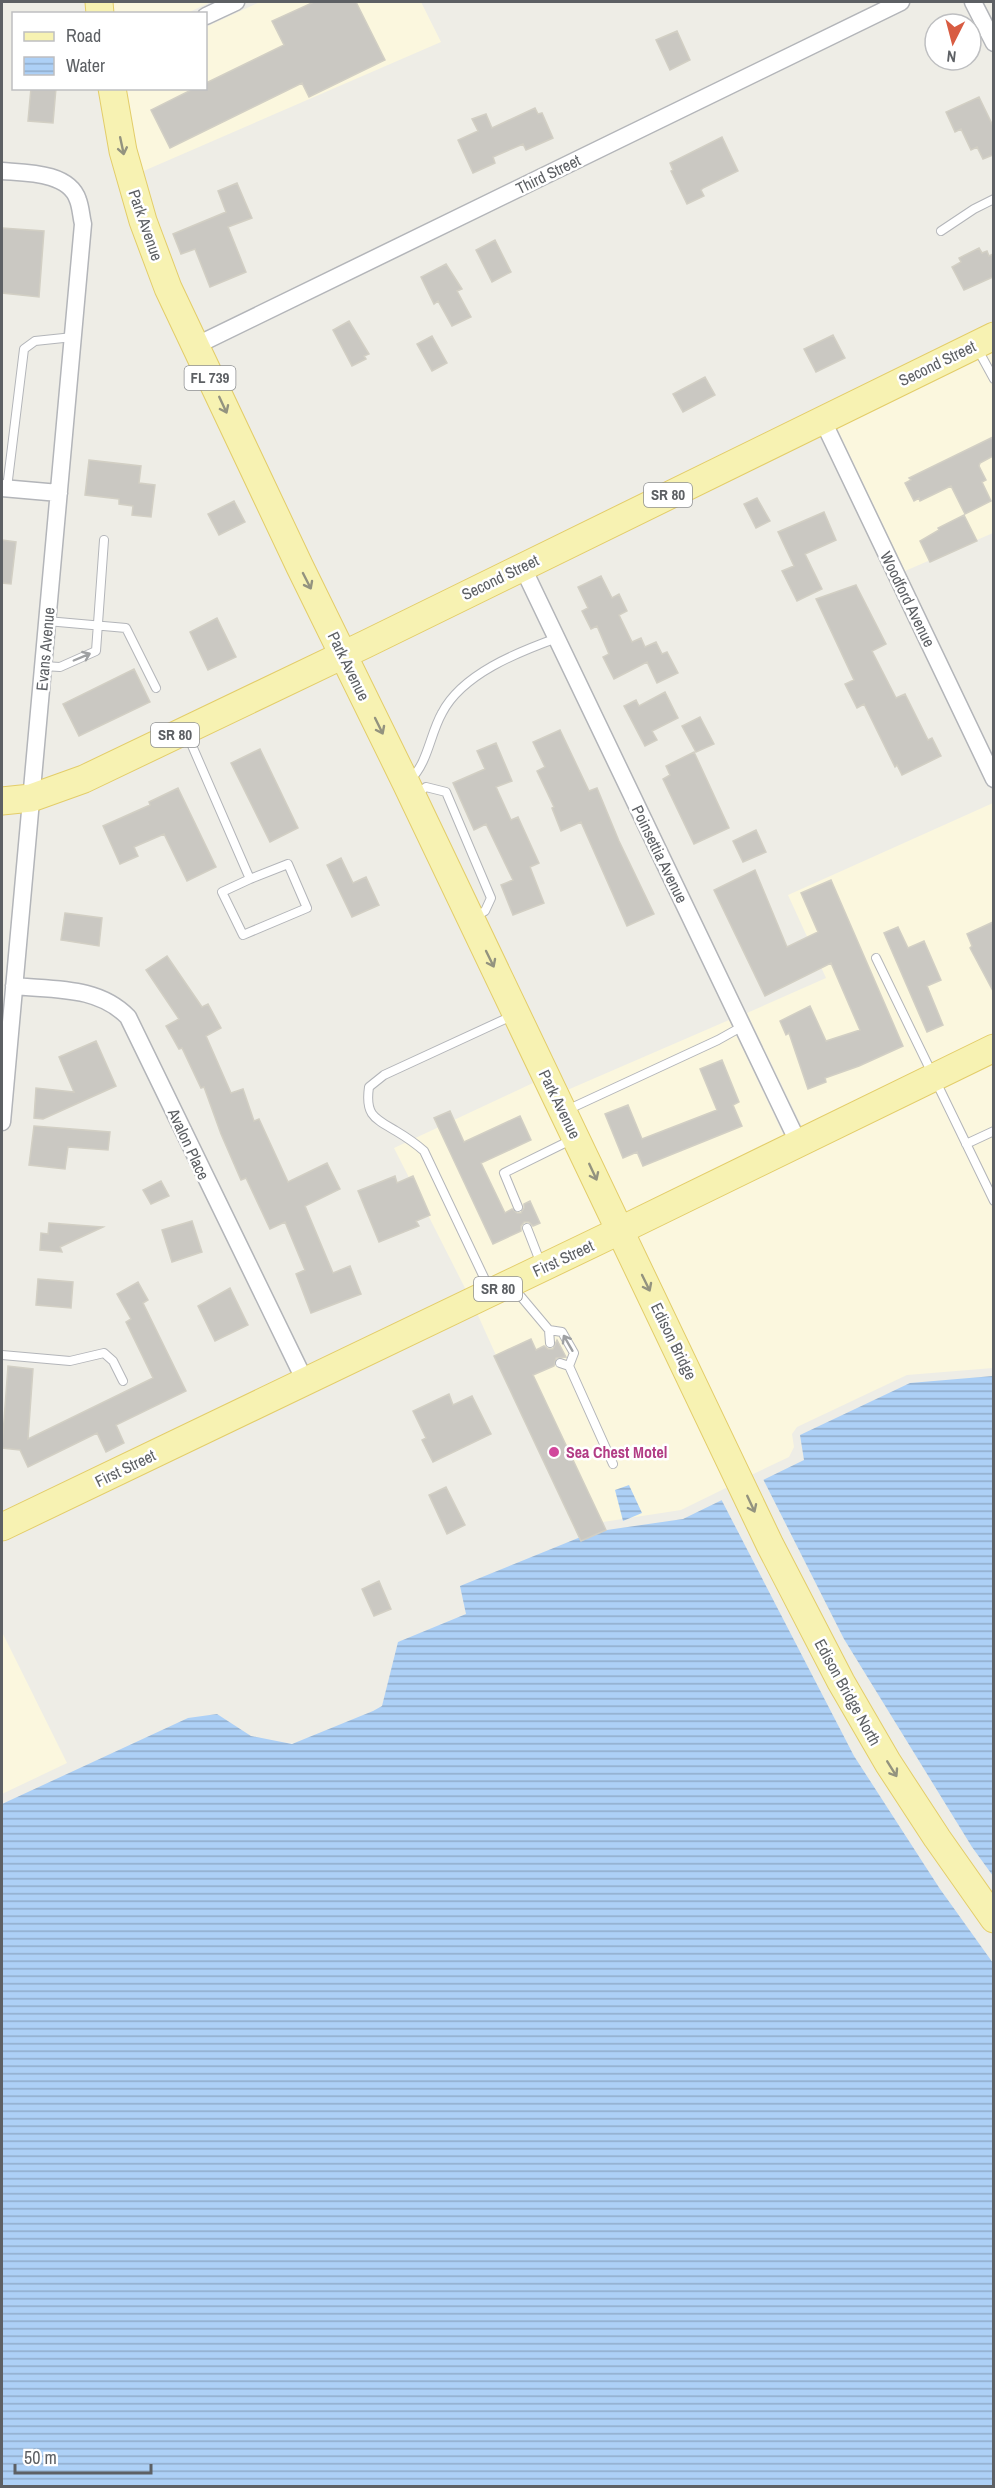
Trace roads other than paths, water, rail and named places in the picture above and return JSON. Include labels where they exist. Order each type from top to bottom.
[{"type":"main road","name":"Park Avenue","points":[[112,90],[123,151],[143,221],[168,288],[621,1230]]},
{"type":"main road","name":"Second Street","points":[[2,801],[31,798],[84,779],[344,655],[984,340]]},
{"type":"main road","name":"First Street","points":[[3,1522],[543,1268],[993,1048]]},
{"type":"main road","name":"Edison Bridge","points":[[621,1230],[727,1451]]},
{"type":"main road","name":"Edison Bridge North","points":[[727,1451],[770,1545],[841,1682],[894,1772],[993,1919]]},
{"type":"street","points":[[207,16],[236,2]]},
{"type":"street","name":"Third Street","points":[[195,346],[901,2]]},
{"type":"street","points":[[973,2],[993,44]]},
{"type":"street","name":"Evans Avenue","points":[[2,171],[34,174],[65,182],[78,198],[83,224],[2,1119]]},
{"type":"street","name":"Woodford Avenue","points":[[822,419],[993,778]]},
{"type":"street","points":[[4,488],[59,493]]},
{"type":"street","name":"Poinsettia Avenue","points":[[522,566],[798,1143]]},
{"type":"street","name":"Avalon Place","points":[[14,986],[97,995],[118,1007],[128,1017],[305,1381]]},
{"type":"lane","points":[[941,231],[993,199]]},
{"type":"lane","points":[[4,488],[24,349],[35,341],[74,337]]},
{"type":"lane","points":[[984,340],[993,379]]},
{"type":"lane","points":[[43,666],[60,667],[96,651],[104,540]]},
{"type":"lane","points":[[47,621],[126,628],[156,688]]},
{"type":"lane","points":[[410,790],[442,711],[468,682],[513,654],[557,638]]},
{"type":"lane","points":[[185,730],[250,879]]},
{"type":"lane","points":[[288,864],[307,908],[243,935],[222,892],[250,879],[288,864]]},
{"type":"lane","points":[[876,958],[993,1198]]},
{"type":"lane","points":[[517,1014],[384,1075],[369,1087],[367,1100],[370,1112],[377,1121],[411,1140],[424,1151],[500,1288],[549,1330],[562,1332],[574,1353],[565,1365],[613,1464]]},
{"type":"lane","points":[[564,1112],[718,1041],[743,1026]]},
{"type":"lane","points":[[966,1144],[993,1131]]},
{"type":"lane","points":[[518,1207],[504,1173],[576,1138]]},
{"type":"lane","points":[[527,1228],[543,1268]]},
{"type":"lane","points":[[549,1330],[550,1343]]},
{"type":"lane","points":[[2,1355],[70,1360],[104,1353],[113,1361],[123,1381]]},
{"type":"water","points":[[993,1376],[993,2486],[2,2486],[2,1804],[188,1718],[217,1714],[251,1736],[292,1744],[373,1711],[382,1706],[398,1642],[466,1614],[460,1586],[593,1532],[683,1519],[804,1460],[800,1435],[910,1383]]},
{"type":"water","points":[[629,1485],[642,1513],[623,1521],[615,1490]]},
{"type":"place","name":"Sea Chest Motel","points":[[554,1452]]}]
